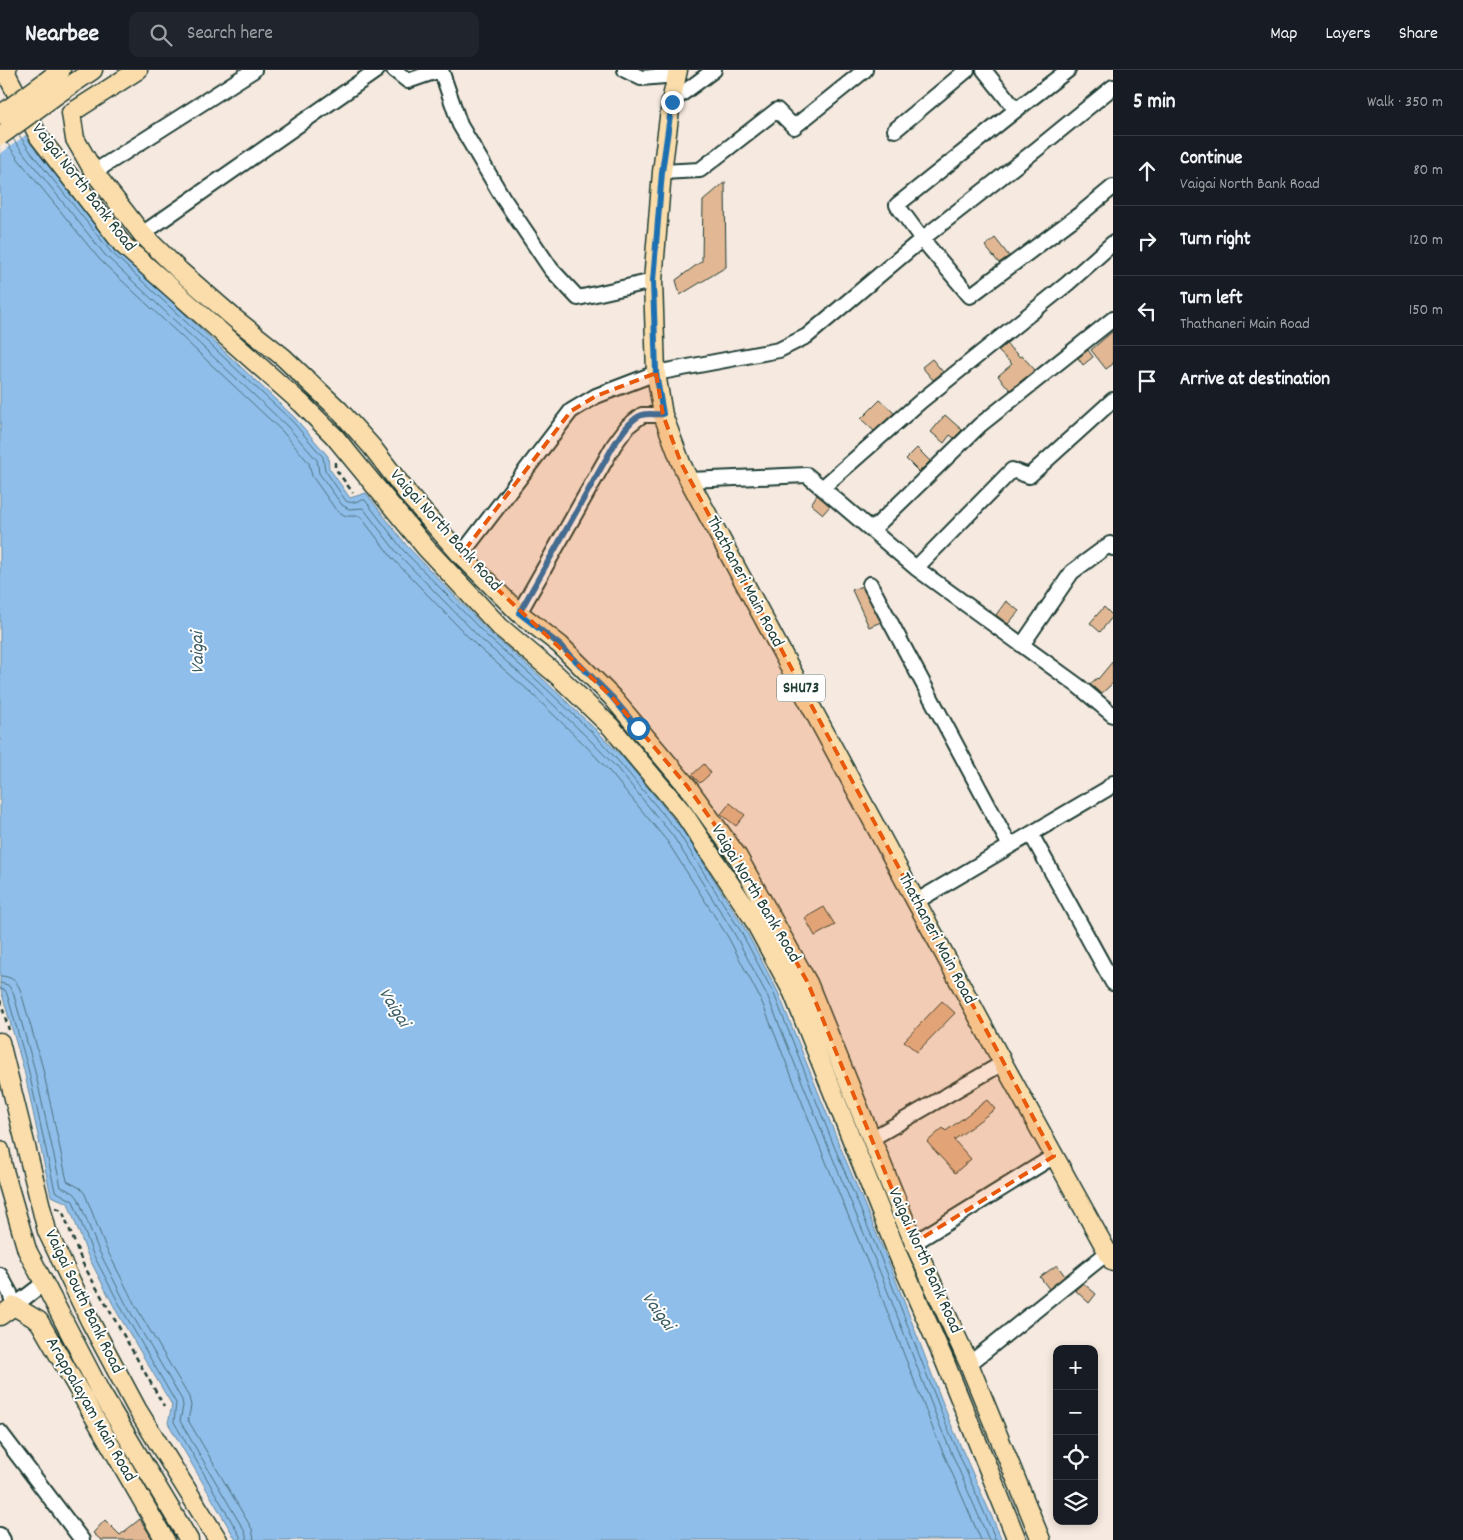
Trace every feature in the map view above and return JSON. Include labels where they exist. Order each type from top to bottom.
[{"type":"main road","name":"Vaigai North Bank Road","points":[[7,70],[6,72],[39,136],[122,244],[302,404],[334,436],[426,548],[500,627],[557,675],[611,728],[684,814],[752,917],[793,993],[898,1255],[1017,1540]]},
{"type":"main road","points":[[0,115],[56,81],[92,70]]},
{"type":"main road","name":"Vaigai North Bank Road","points":[[138,70],[71,113],[75,139],[94,172],[142,234],[180,271],[283,357],[322,393],[372,447],[411,498],[461,555],[519,613],[560,645],[617,703],[687,786],[738,857],[808,983],[914,1243],[969,1364],[1041,1540]]},
{"type":"main road","name":"Thathaneri Main Road","points":[[678,72],[662,172],[653,281],[656,373],[663,414],[689,480],[1003,1063],[1111,1256]]},
{"type":"main road","points":[[0,136],[56,81]]},
{"type":"main road","name":"Vaigai South Bank Road","points":[[6,1040],[47,1231],[90,1321],[137,1409],[218,1540]]},
{"type":"main road","name":"Vaigai South Bank Road","points":[[0,1150],[3,1167],[27,1250],[100,1391],[189,1540]]},
{"type":"main road","points":[[0,1316],[14,1306]]},
{"type":"main road","name":"Arappalayam Main Road","points":[[14,1306],[39,1321],[165,1540]]},
{"type":"street","points":[[94,172],[254,70]]},
{"type":"street","points":[[142,234],[377,70]]},
{"type":"street","points":[[394,70],[408,81],[440,70],[460,125],[503,198],[551,269],[578,298],[653,281]]},
{"type":"street","points":[[625,70],[641,78],[678,72]]},
{"type":"street","points":[[672,102],[714,70]]},
{"type":"street","points":[[662,172],[700,170],[777,110],[794,127],[864,70]]},
{"type":"street","points":[[895,130],[967,70]]},
{"type":"street","points":[[984,70],[1016,110]]},
{"type":"street","points":[[1068,70],[897,205],[922,239],[970,296],[1084,211],[1113,187]]},
{"type":"street","points":[[461,555],[571,411],[596,396],[656,373],[779,350],[807,336],[922,239],[1113,87]]},
{"type":"street","points":[[822,488],[921,401],[1067,284],[1113,243]]},
{"type":"street","points":[[872,530],[980,425],[1113,319]]},
{"type":"street","points":[[916,568],[1012,470],[1028,476],[1113,400]]},
{"type":"street","points":[[519,613],[614,445],[634,420],[642,415],[663,414]]},
{"type":"street","points":[[689,480],[806,475],[916,568],[1077,685],[1113,715]]},
{"type":"street","points":[[1022,645],[1072,572],[1112,544]]},
{"type":"street","points":[[870,584],[1010,846]]},
{"type":"street","points":[[917,901],[1113,784]]},
{"type":"street","points":[[1031,834],[1113,983]]},
{"type":"street","points":[[871,1138],[1003,1063]]},
{"type":"street","points":[[914,1243],[1054,1156]]},
{"type":"street","points":[[969,1364],[1111,1256]]},
{"type":"street","points":[[0,1275],[10,1293],[14,1306],[44,1283]]},
{"type":"street","points":[[0,1432],[82,1540]]},
{"type":"street","points":[[0,1536],[4,1540]]},
{"type":"path","points":[[336,455],[335,468],[352,493]]},
{"type":"path","points":[[0,1000],[6,1040]]},
{"type":"path","points":[[50,1206],[62,1210],[84,1264],[164,1406]]},
{"type":"highlighted area","points":[[656,373],[663,415],[681,463],[1054,1156],[914,1243],[808,983],[738,857],[687,786],[612,697],[461,555],[571,411],[596,396]]},
{"type":"water","name":"Vaigai","points":[[0,99],[34,148],[114,247],[295,418],[328,456],[329,468],[350,498],[366,493],[407,546],[491,634],[541,677],[599,733],[624,759],[682,829],[744,927],[778,992],[895,1278],[950,1422],[1002,1540],[236,1540],[168,1423],[172,1405],[118,1314],[88,1256],[68,1203],[51,1196],[24,1070],[0,987]]},
{"type":"pier","points":[[2,98],[27,134],[0,154],[0,100]]},
{"type":"building","points":[[725,182],[726,267],[680,295],[676,280],[702,261],[703,201]]},
{"type":"building","points":[[995,238],[1009,256],[999,263],[985,246]]},
{"type":"building","points":[[1113,331],[1113,364],[1106,369],[1091,350]]},
{"type":"building","points":[[1006,344],[1020,357],[1022,356],[1035,370],[1010,390],[998,376],[1012,364],[998,351]]},
{"type":"building","points":[[1088,350],[1093,357],[1083,365],[1078,358]]},
{"type":"building","points":[[932,359],[943,372],[933,380],[922,367]]},
{"type":"building","points":[[880,400],[894,413],[874,431],[861,419]]},
{"type":"building","points":[[945,415],[962,430],[954,438],[950,435],[944,443],[931,432]]},
{"type":"building","points":[[917,448],[930,461],[919,472],[906,459]]},
{"type":"building","points":[[817,495],[830,506],[823,514],[811,504]]},
{"type":"building","points":[[862,586],[881,622],[869,627],[852,590]]},
{"type":"building","points":[[1006,601],[1019,611],[1008,624],[996,615]]},
{"type":"building","points":[[1104,607],[1113,616],[1100,632],[1090,623]]},
{"type":"building","points":[[1113,661],[1113,683],[1101,694],[1090,684],[1098,679]]},
{"type":"building","points":[[704,764],[711,773],[700,783],[692,775]]},
{"type":"building","points":[[730,803],[745,815],[736,826],[721,814]]},
{"type":"building","points":[[824,907],[835,925],[815,936],[805,918]]},
{"type":"building","points":[[942,1001],[955,1013],[917,1052],[904,1041]]},
{"type":"building","points":[[987,1100],[995,1109],[954,1140],[971,1159],[955,1173],[927,1142],[943,1128],[946,1131]]},
{"type":"building","points":[[1057,1265],[1065,1276],[1049,1289],[1040,1277]]},
{"type":"building","points":[[1083,1283],[1096,1294],[1089,1303],[1075,1290]]},
{"type":"building","points":[[140,1519],[153,1540],[101,1540],[93,1533],[105,1520],[120,1535]]},
{"type":"route","points":[[638,728],[612,697],[560,645],[519,613],[614,445],[634,420],[642,415],[663,414],[656,373],[653,281],[662,172],[672,102]]}]
